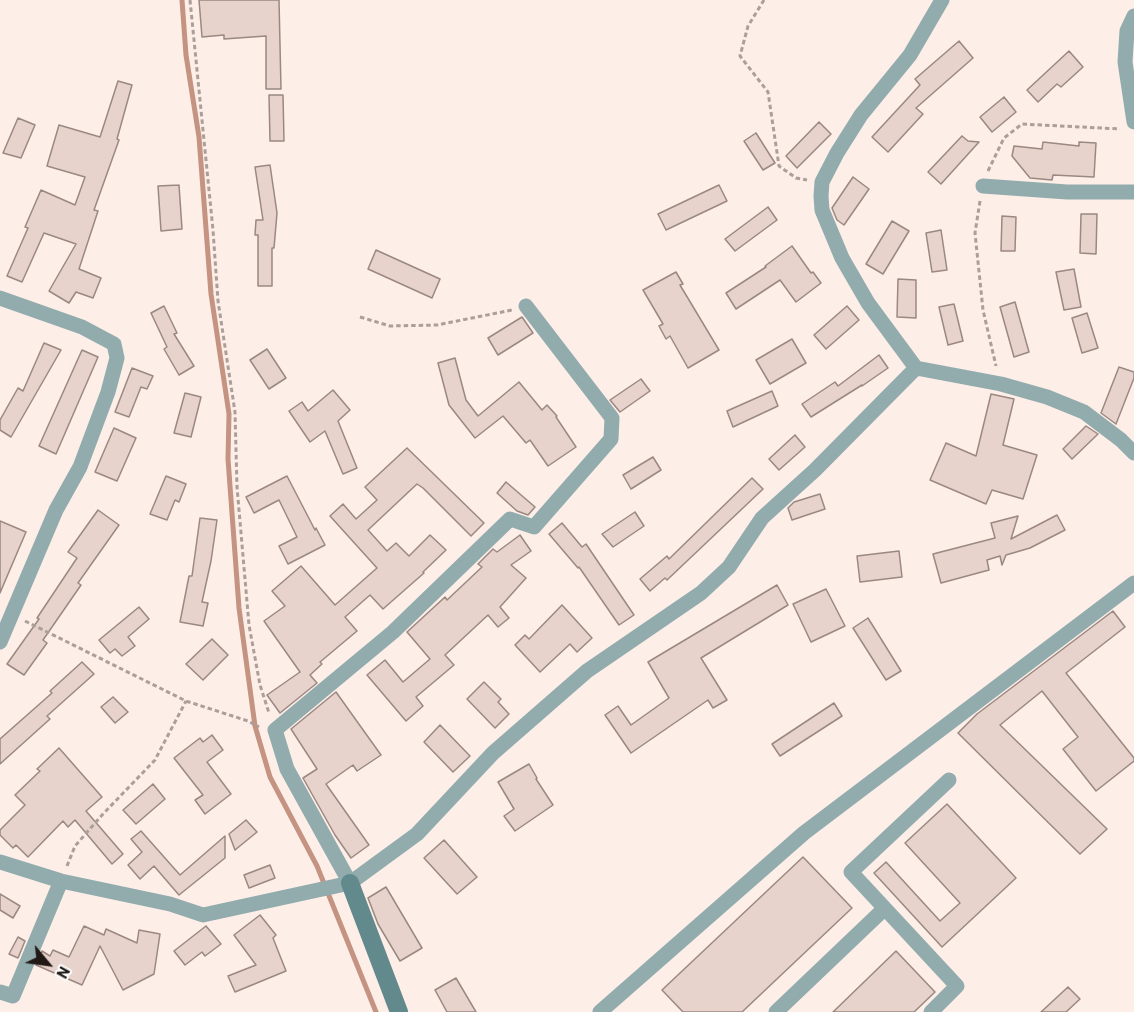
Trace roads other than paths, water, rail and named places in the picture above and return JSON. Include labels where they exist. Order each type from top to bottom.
[{"type":"street","points":[[942,0],[910,55],[861,115],[822,182],[822,210],[842,258],[868,303],[916,368],[1001,384],[1047,397],[1084,412],[1134,453]]},
{"type":"street","points":[[1128,126],[1125,62],[1127,31],[1134,16]]},
{"type":"street","points":[[982,186],[1067,192],[1134,192]]},
{"type":"street","points":[[0,298],[82,327],[114,344],[117,358],[108,392],[80,467],[56,510],[0,642]]},
{"type":"street","points":[[399,1012],[350,883],[287,770],[275,730],[393,632],[510,519],[534,527],[611,439],[612,418],[526,306]]},
{"type":"street","points":[[0,862],[61,881],[170,904],[203,915],[350,883],[417,834],[493,753],[587,671],[701,593],[729,567],[762,518],[815,470],[916,368]]},
{"type":"street","points":[[600,1012],[804,833],[1134,583]]},
{"type":"street","points":[[931,1012],[957,986],[851,872],[949,780]]},
{"type":"street","points":[[0,992],[14,996],[61,881]]},
{"type":"street","points":[[776,1012],[884,909]]},
{"type":"waterway","points":[[182,0],[186,55],[199,137],[211,294],[229,414],[228,459],[239,608],[255,726],[270,777],[317,866],[376,1012]]}]
